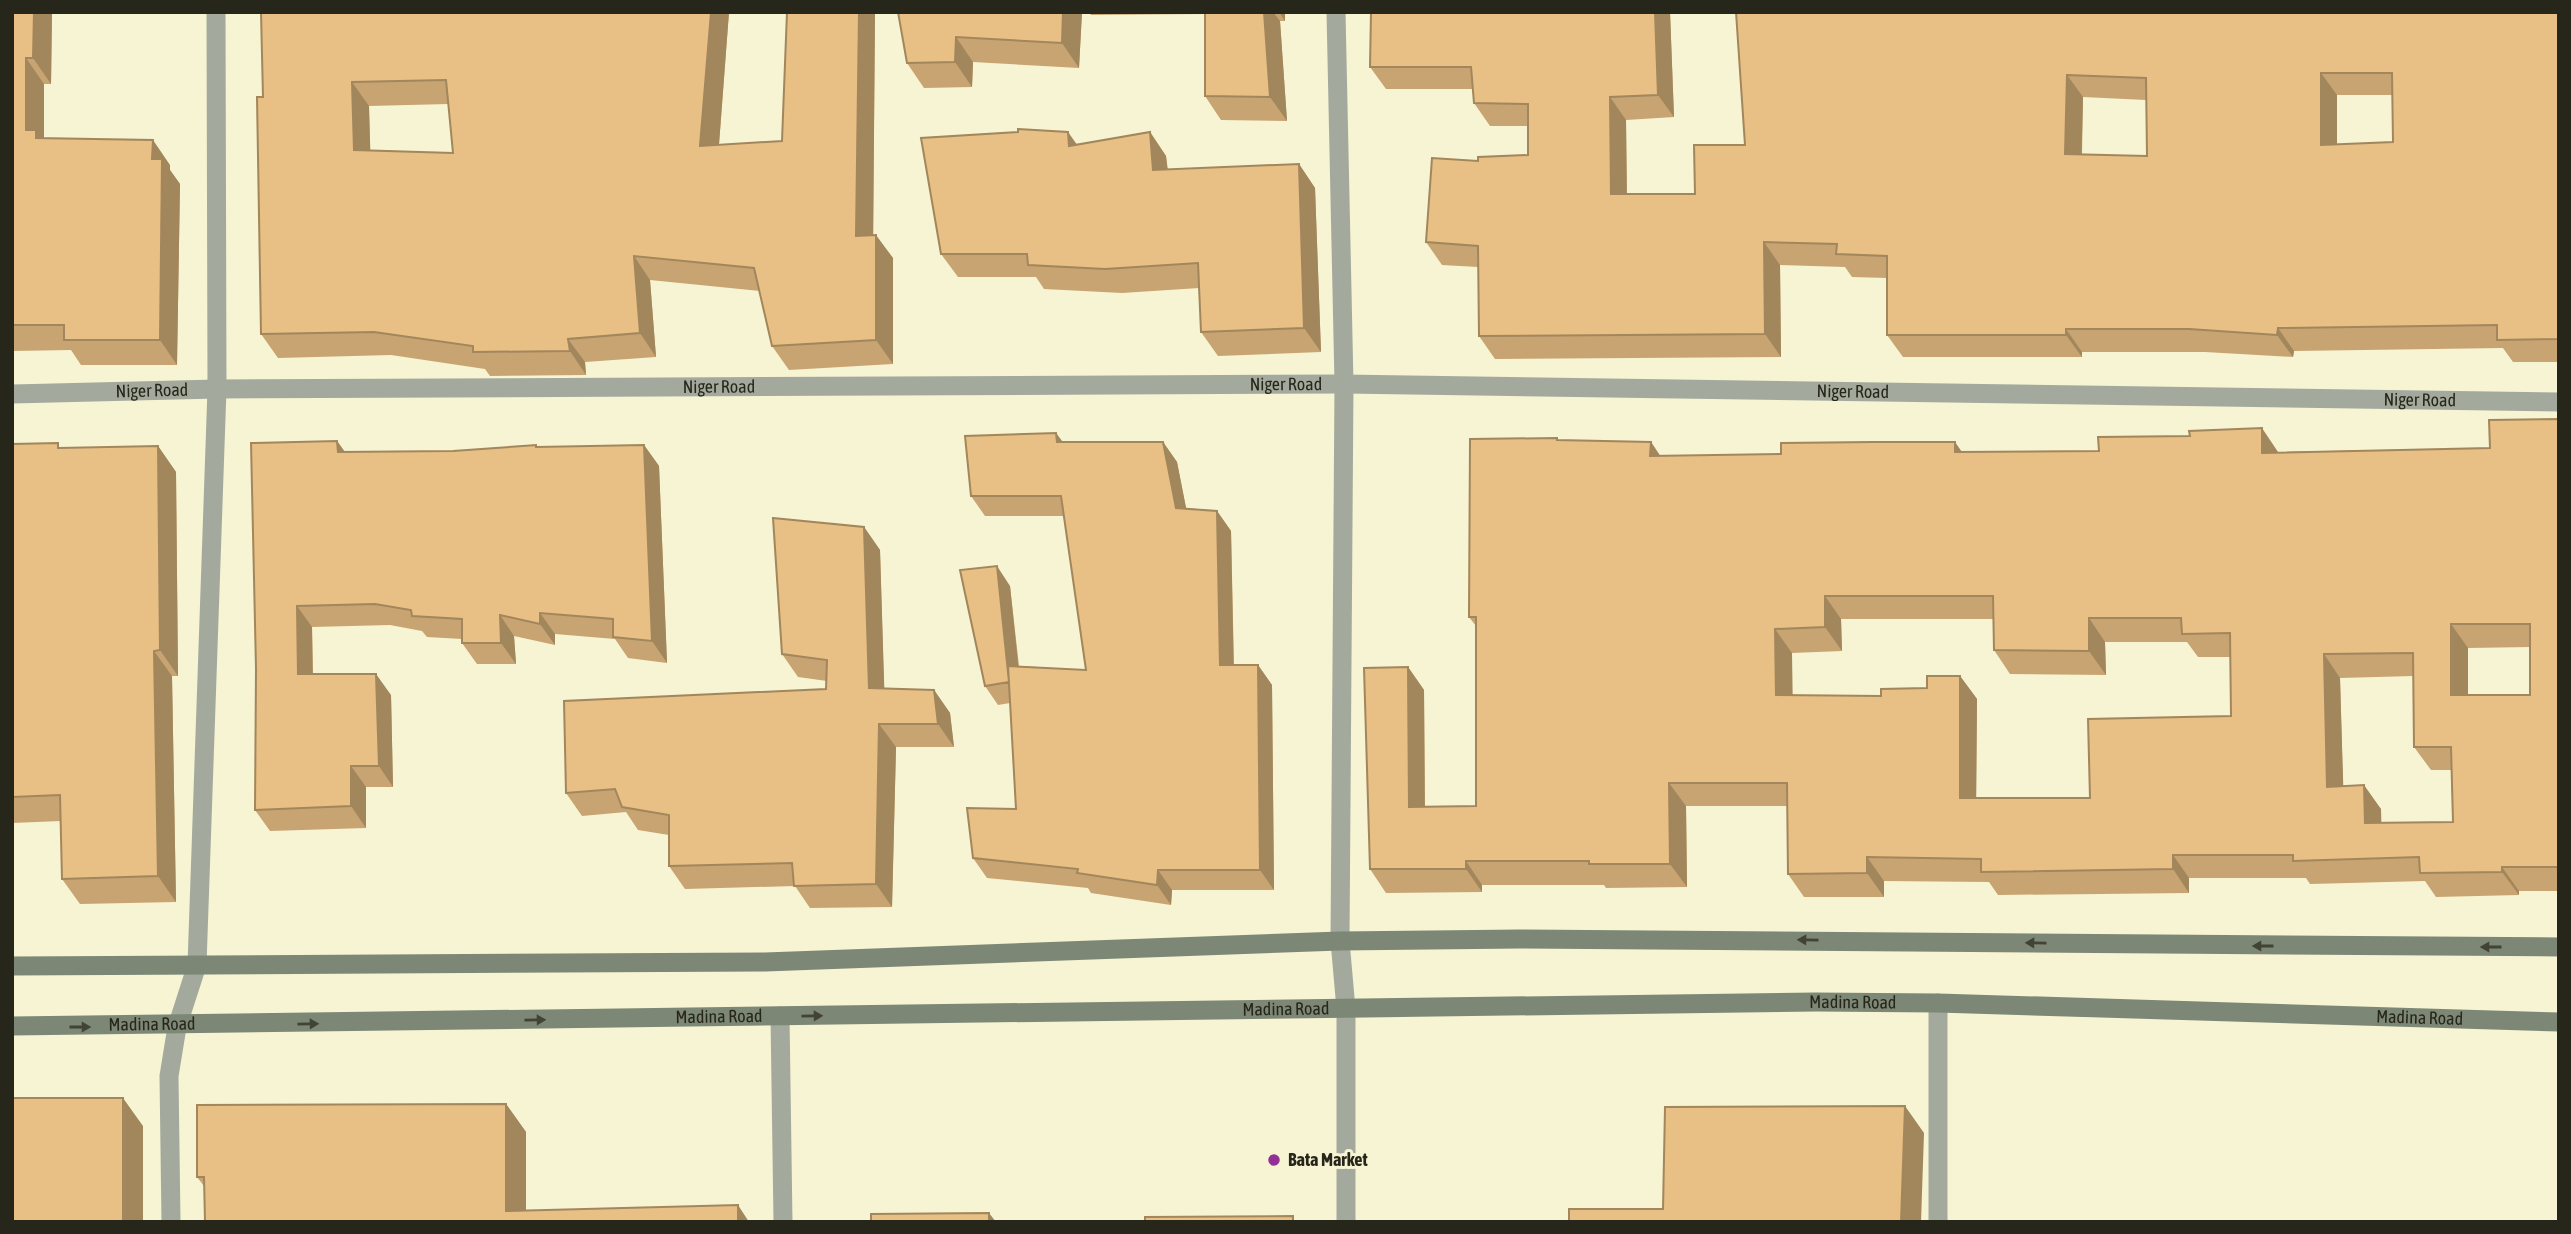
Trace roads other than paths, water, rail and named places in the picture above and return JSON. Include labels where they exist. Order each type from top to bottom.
[{"type":"main road","points":[[12,966],[765,962],[1340,941],[1745,939],[2559,947]]},
{"type":"main road","name":"Madina Road","points":[[12,1026],[177,1027],[780,1016],[1938,1003],[2559,1022]]},
{"type":"street","points":[[172,1222],[168,1124],[170,1076],[177,1027],[197,965],[217,389],[216,12]]},
{"type":"street","points":[[1336,12],[1344,384],[1340,941],[1346,1009],[1346,1222]]},
{"type":"street","name":"Niger Road","points":[[12,394],[217,389],[1344,384],[2559,402]]},
{"type":"street","points":[[1938,1003],[1938,1222]]},
{"type":"street","points":[[780,1016],[783,1222]]},
{"type":"place","name":"Bata Market","points":[[1274,1160]]}]
